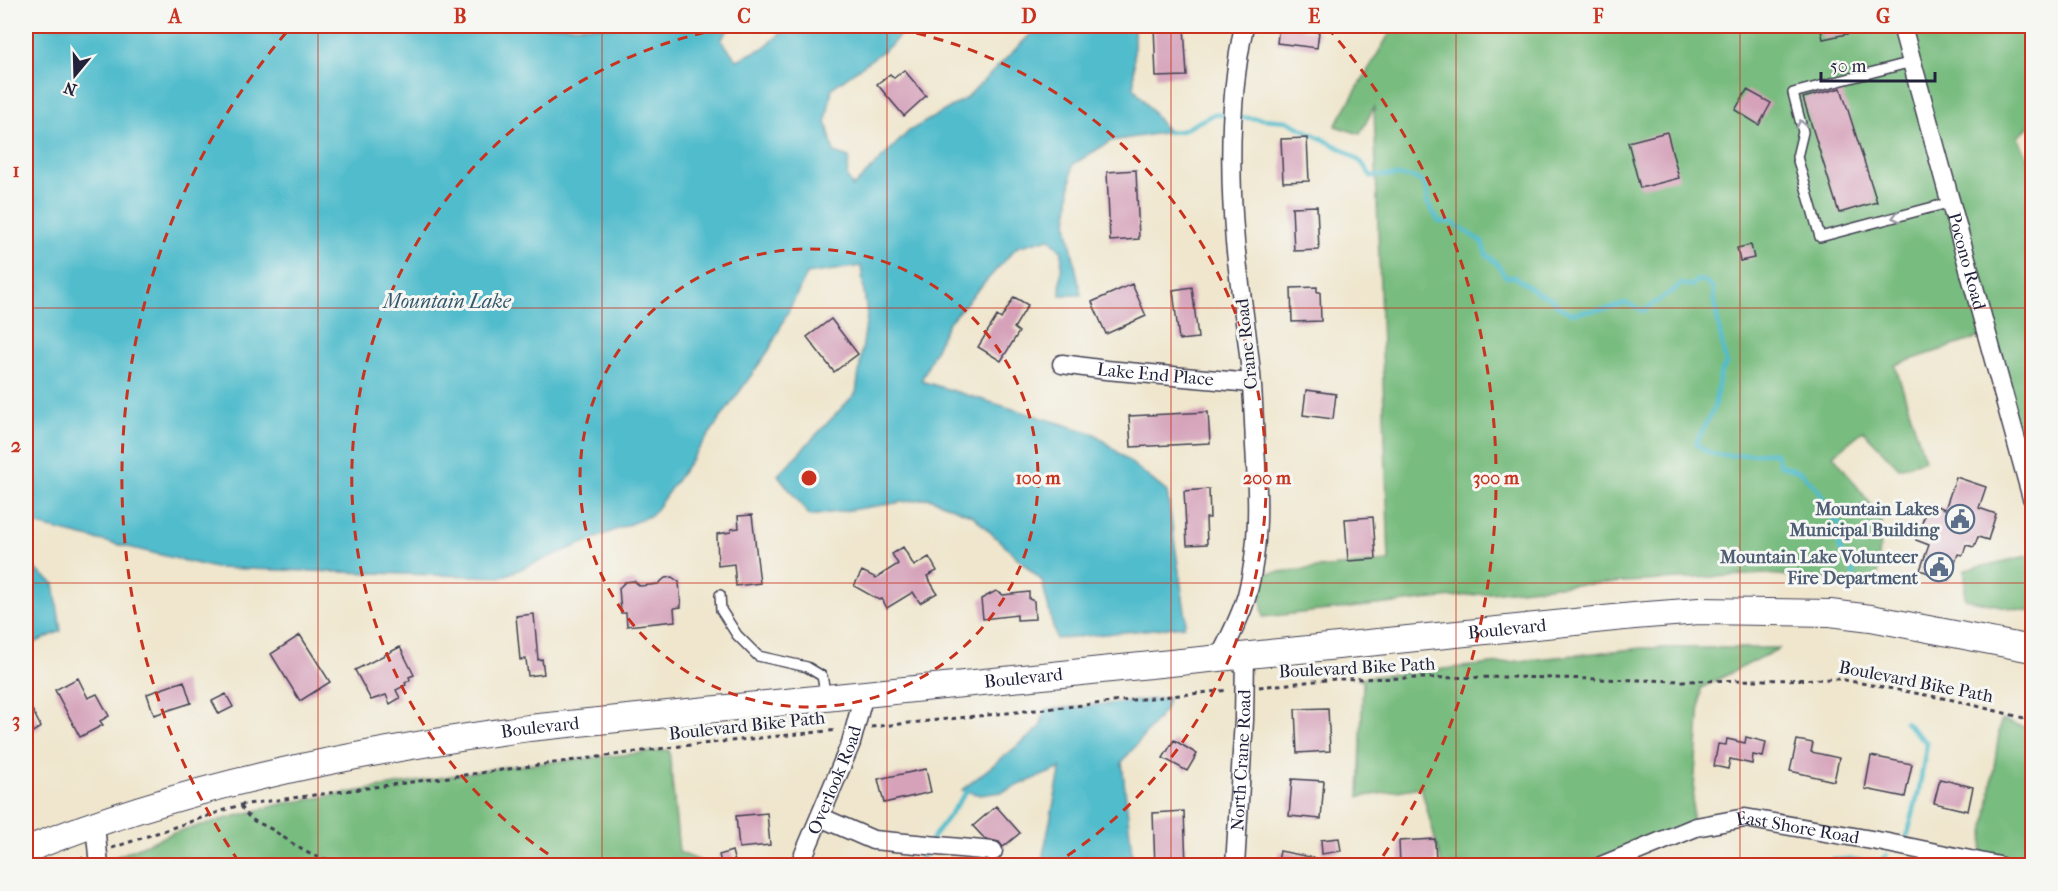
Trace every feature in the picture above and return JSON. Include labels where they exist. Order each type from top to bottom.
[{"type":"main road","name":"Boulevard","points":[[26,850],[95,824],[204,789],[372,752],[529,728],[1233,656],[1700,611],[1830,613],[1871,618],[2032,649]]},
{"type":"street","name":"Crane Road","points":[[1233,656],[1234,630],[1246,596],[1256,533],[1257,470],[1251,383],[1234,225],[1231,169],[1232,120],[1239,49],[1244,26]]},
{"type":"street","name":"Pocono Road","points":[[1902,26],[2032,498]]},
{"type":"street","name":"Lake End Place","points":[[1062,364],[1251,383]]},
{"type":"street","name":"North Crane Road","points":[[1233,656],[1245,688],[1235,866]]},
{"type":"street","name":"Overlook Road","points":[[799,866],[851,743],[864,694]]},
{"type":"street","points":[[820,817],[873,840],[993,851]]},
{"type":"street","name":"East Shore Road","points":[[1601,866],[1696,827],[1745,818],[1883,842],[1999,866]]},
{"type":"street","points":[[95,824],[99,866]]},
{"type":"lane","points":[[1912,62],[1793,93],[1803,132],[1797,157],[1820,237],[1952,202]]},
{"type":"lane","points":[[720,595],[721,610],[737,634],[758,656],[807,667],[822,676],[827,698]]},
{"type":"path","name":"Boulevard Bike Path","points":[[116,846],[240,805],[681,746],[1335,679],[1511,677],[1683,681],[1839,679],[1953,700],[2032,720]]},
{"type":"path","points":[[240,805],[248,819],[268,827],[312,855],[386,866]]},
{"type":"green space","points":[[1394,26],[2032,26],[2032,123],[2018,137],[2032,166],[2032,512],[1983,336],[1895,365],[1925,460],[1899,468],[1863,431],[1833,455],[1882,519],[1877,583],[1765,574],[1557,586],[1263,617],[1259,574],[1389,561],[1374,107],[1360,134],[1335,126]]},
{"type":"green space","points":[[2032,555],[2032,612],[1965,599],[1965,570]]},
{"type":"green space","points":[[1642,648],[1780,648],[1701,688],[1691,832],[1593,865],[1442,865],[1421,787],[1359,797],[1363,681],[1358,678]]},
{"type":"green space","points":[[2001,720],[2032,729],[2032,861],[1981,854]]},
{"type":"green space","points":[[669,750],[679,852],[709,865],[111,865],[111,859],[173,833],[281,804],[504,767]]},
{"type":"water","name":"Mountain Lake","points":[[26,26],[731,26],[721,40],[737,60],[763,48],[790,26],[908,26],[891,45],[832,88],[826,121],[834,153],[849,158],[847,177],[853,187],[909,131],[965,99],[1039,26],[1134,26],[1134,88],[1168,132],[1111,141],[1072,165],[1067,225],[1081,295],[1060,295],[1062,251],[1049,238],[1017,247],[948,323],[921,381],[1095,434],[1167,492],[1186,618],[1184,626],[1056,639],[1042,581],[973,516],[929,498],[810,516],[778,475],[856,393],[867,316],[861,266],[807,274],[769,350],[652,515],[501,577],[215,568],[37,525],[26,531]]},
{"type":"water","points":[[26,562],[54,584],[61,631],[34,643],[26,635]]},
{"type":"water","points":[[1168,698],[1165,710],[1122,762],[1133,863],[1131,865],[1041,865],[1061,768],[1002,792],[980,795],[962,790],[1040,728],[1045,710]]},
{"type":"building","points":[[1154,26],[1184,26],[1187,76],[1156,77]]},
{"type":"building","points":[[1279,26],[1302,26],[1301,29],[1319,32],[1317,48],[1277,43]]},
{"type":"building","points":[[1820,26],[1860,26],[1861,31],[1823,39]]},
{"type":"building","points":[[904,70],[926,96],[904,116],[877,84],[890,74],[894,78]]},
{"type":"building","points":[[1841,88],[1877,202],[1839,213],[1803,98]]},
{"type":"building","points":[[1747,90],[1771,103],[1759,125],[1735,110]]},
{"type":"building","points":[[1667,132],[1679,178],[1640,188],[1628,142]]},
{"type":"building","points":[[1307,138],[1309,181],[1283,182],[1281,139]]},
{"type":"building","points":[[1136,170],[1139,239],[1110,241],[1107,172]]},
{"type":"building","points":[[1317,206],[1319,250],[1294,251],[1292,207]]},
{"type":"building","points":[[1751,245],[1754,258],[1740,261],[1737,248]]},
{"type":"building","points":[[1132,284],[1146,316],[1106,334],[1092,302]]},
{"type":"building","points":[[1192,287],[1198,338],[1179,340],[1173,290]]},
{"type":"building","points":[[1317,287],[1317,292],[1320,292],[1321,321],[1292,322],[1291,288]]},
{"type":"building","points":[[1014,297],[1028,305],[1014,328],[1019,332],[1001,361],[978,347],[997,316],[1001,319]]},
{"type":"building","points":[[831,319],[858,354],[834,372],[807,337]]},
{"type":"building","points":[[1306,390],[1336,394],[1333,419],[1303,415]]},
{"type":"building","points":[[1208,412],[1210,443],[1131,447],[1129,416]]},
{"type":"building","points":[[1956,477],[1986,487],[1979,508],[1996,514],[1988,540],[1978,537],[1974,547],[1966,545],[1963,555],[1958,554],[1949,580],[1920,570],[1929,545],[1916,540],[1929,503],[1945,509]]},
{"type":"building","points":[[1209,489],[1210,518],[1206,518],[1207,544],[1187,545],[1184,491]]},
{"type":"building","points":[[752,515],[760,583],[736,586],[734,564],[718,566],[717,534],[739,528],[738,516]]},
{"type":"building","points":[[1373,517],[1376,559],[1348,561],[1345,519]]},
{"type":"building","points":[[903,547],[914,566],[929,557],[937,571],[927,576],[937,593],[920,603],[913,592],[887,608],[882,599],[879,600],[854,586],[862,571],[876,578],[898,564],[892,554]]},
{"type":"building","points":[[672,577],[679,582],[681,607],[674,608],[675,621],[627,626],[626,613],[621,613],[619,588],[625,582],[634,581],[640,586],[658,584],[665,578]]},
{"type":"building","points":[[996,591],[1003,595],[1029,592],[1029,599],[1034,601],[1035,619],[1017,620],[1017,615],[983,619],[981,599]]},
{"type":"building","points":[[534,614],[538,660],[542,659],[544,674],[528,676],[526,659],[520,660],[516,616]]},
{"type":"building","points":[[300,635],[330,682],[300,701],[271,654]]},
{"type":"building","points":[[400,647],[414,675],[409,677],[410,680],[405,683],[406,685],[396,690],[400,698],[390,704],[386,695],[371,700],[355,670]]},
{"type":"building","points":[[78,678],[88,698],[97,694],[109,716],[100,721],[103,725],[80,737],[55,690]]},
{"type":"building","points":[[184,681],[191,703],[154,715],[147,694]]},
{"type":"building","points":[[226,694],[233,707],[219,714],[212,701]]},
{"type":"building","points":[[26,698],[41,727],[26,736]]},
{"type":"building","points":[[1328,708],[1330,751],[1297,753],[1295,709]]},
{"type":"building","points":[[1746,737],[1766,742],[1763,757],[1753,755],[1752,764],[1730,759],[1728,769],[1714,766],[1718,744],[1726,745],[1727,739],[1745,743]]},
{"type":"building","points":[[1174,740],[1197,754],[1187,771],[1163,758]]},
{"type":"building","points":[[1797,740],[1813,743],[1811,752],[1839,758],[1834,781],[1790,771]]},
{"type":"building","points":[[1871,756],[1912,764],[1905,797],[1865,789]]},
{"type":"building","points":[[926,769],[931,792],[884,803],[878,779]]},
{"type":"building","points":[[1292,779],[1324,781],[1321,819],[1289,816]]},
{"type":"building","points":[[1940,779],[1973,787],[1968,811],[1934,803]]},
{"type":"building","points":[[996,806],[1020,833],[1003,847],[999,842],[985,839],[973,826]]},
{"type":"building","points":[[1184,811],[1186,866],[1155,866],[1153,813]]},
{"type":"building","points":[[767,813],[770,845],[739,848],[736,816]]},
{"type":"building","points":[[1339,838],[1341,851],[1322,854],[1321,840]]},
{"type":"building","points":[[1435,839],[1436,863],[1400,865],[1399,841]]},
{"type":"building","points":[[732,851],[736,866],[722,866],[719,855]]},
{"type":"building","points":[[1280,851],[1325,860],[1324,866],[1277,866]]},
{"type":"waterway","points":[[1168,132],[1181,131],[1214,114],[1228,116]]},
{"type":"waterway","points":[[1237,117],[1287,121],[1344,150],[1362,163],[1371,176],[1399,176],[1417,179],[1427,191],[1427,202],[1439,222],[1450,222],[1482,242],[1486,254],[1506,277],[1515,277],[1571,313],[1606,309],[1626,303],[1644,311],[1681,284],[1691,286],[1698,280],[1705,282],[1713,289],[1726,364],[1720,375],[1714,408],[1696,443],[1713,454],[1776,453],[1780,465],[1801,472],[1821,493],[1828,514],[1839,523],[1840,549],[1851,563],[1854,576]]},
{"type":"waterway","points":[[1905,722],[1927,743],[1919,790],[1907,837]]},
{"type":"waterway","points":[[931,840],[967,791]]},
{"type":"waterway","points":[[1831,866],[1833,859],[1879,861],[1887,855]]},
{"type":"waterway","points":[[919,866],[923,857]]},
{"type":"place","name":"Mountain Lakes Municipal Building","points":[[1960,519]]},
{"type":"place","name":"Mountain Lake Volunteer Fire Department","points":[[1939,567]]}]
